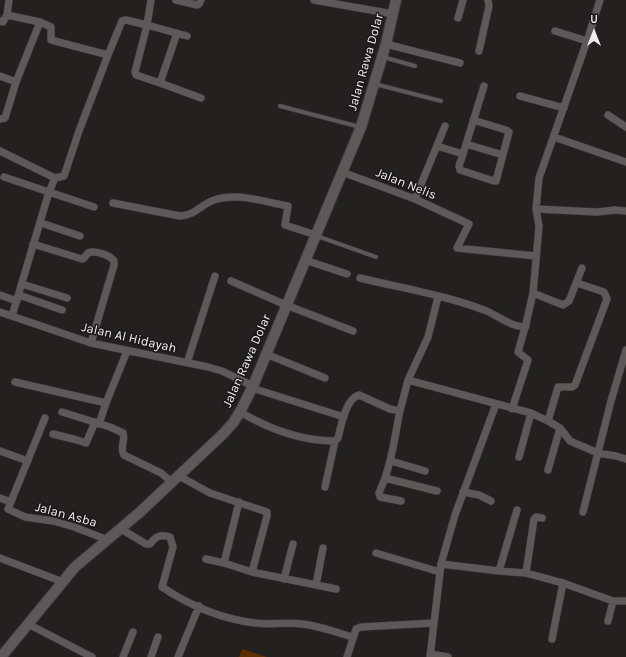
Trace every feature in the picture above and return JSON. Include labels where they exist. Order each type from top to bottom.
[{"type":"street","points":[[0,21],[3,22],[7,15],[9,0]]},
{"type":"street","points":[[151,0],[147,24],[135,72],[136,75],[200,98]]},
{"type":"street","points":[[176,0],[196,5],[199,4],[201,0]]},
{"type":"street","points":[[314,0],[393,14]]},
{"type":"street","name":"Jalan Rawa Dolar","points":[[1,657],[79,564],[176,480],[223,434],[240,412],[252,387],[361,127],[386,44],[396,0]]},
{"type":"street","points":[[458,18],[463,0]]},
{"type":"street","points":[[479,51],[490,6],[488,0]]},
{"type":"street","points":[[512,409],[528,360],[518,352],[526,326],[533,293],[539,226],[536,209],[539,178],[588,41],[600,0]]},
{"type":"street","points":[[7,15],[40,22],[51,27],[51,40],[108,55]]},
{"type":"street","points":[[0,151],[55,178],[64,176],[79,131],[122,21],[126,20],[147,24],[187,36]]},
{"type":"street","points":[[1,119],[5,118],[16,82],[40,22]]},
{"type":"street","points":[[555,31],[588,41]]},
{"type":"street","points":[[160,83],[177,33]]},
{"type":"street","points":[[386,44],[460,63]]},
{"type":"street","points":[[0,76],[16,82]]},
{"type":"street","points":[[473,120],[510,132],[496,181],[460,170],[459,166],[473,120],[484,86]]},
{"type":"street","points":[[520,96],[564,108]]},
{"type":"street","points":[[608,115],[626,127]]},
{"type":"street","points":[[415,199],[445,126]]},
{"type":"street","points":[[554,136],[626,162]]},
{"type":"street","points":[[466,144],[503,155]]},
{"type":"street","points":[[437,146],[463,154]]},
{"type":"street","name":"Jalan Nelis","points":[[342,172],[415,199],[469,224],[457,248],[536,256]]},
{"type":"street","points":[[4,177],[94,207]]},
{"type":"street","points":[[12,316],[33,244],[41,224],[55,178]]},
{"type":"street","points":[[113,203],[180,216],[193,213],[212,201],[235,197],[288,206],[285,225],[316,235]]},
{"type":"street","points":[[536,209],[597,212],[615,210],[626,211]]},
{"type":"street","points":[[41,224],[80,236]]},
{"type":"street","points":[[33,244],[79,258],[84,258],[91,252],[113,259],[114,263],[90,343]]},
{"type":"street","points":[[305,260],[347,274]]},
{"type":"street","points":[[533,293],[565,304],[569,301],[582,268]]},
{"type":"street","points":[[187,363],[215,276]]},
{"type":"street","points":[[360,278],[472,305],[494,313],[510,323],[519,326],[526,326]]},
{"type":"street","points":[[231,280],[286,305],[353,331]]},
{"type":"street","points":[[548,421],[558,387],[572,387],[575,385],[607,299],[604,292],[577,283]]},
{"type":"street","points":[[22,284],[67,298]]},
{"type":"street","points":[[0,295],[18,298],[62,310]]},
{"type":"street","points":[[401,501],[380,497],[379,493],[391,461],[400,411],[408,380],[428,337],[438,297]]},
{"type":"street","name":"Jalan Al Hidayah","points":[[0,312],[90,343],[222,371],[252,387],[344,417]]},
{"type":"street","points":[[583,512],[611,401],[626,350]]},
{"type":"street","points":[[53,434],[77,440],[86,444],[106,403],[127,352]]},
{"type":"street","points":[[266,354],[325,378]]},
{"type":"street","points":[[408,380],[531,413],[560,428],[570,441],[598,453],[626,459]]},
{"type":"street","points":[[15,382],[106,403]]},
{"type":"street","points":[[325,487],[335,441],[338,438],[344,417],[352,398],[359,395],[390,409],[400,411]]},
{"type":"street","points":[[448,657],[430,656],[441,564],[455,515],[496,404]]},
{"type":"street","points":[[62,412],[123,432],[124,436],[122,450],[124,455],[176,480],[268,513],[252,572]]},
{"type":"street","points":[[240,412],[261,424],[285,433],[322,441],[335,441]]},
{"type":"street","points":[[520,457],[531,413]]},
{"type":"street","points":[[0,498],[11,502],[45,418]]},
{"type":"street","points":[[548,470],[560,428]]},
{"type":"street","points":[[0,451],[28,461]]},
{"type":"street","points":[[391,461],[425,471]]},
{"type":"street","points":[[385,478],[437,491]]},
{"type":"street","points":[[463,492],[479,495],[491,501]]},
{"type":"street","name":"Jalan Asba","points":[[11,502],[8,509],[18,513],[19,515],[53,521],[80,529],[108,540]]},
{"type":"street","points":[[224,563],[239,502]]},
{"type":"street","points":[[499,571],[517,510]]},
{"type":"street","points":[[526,573],[534,519],[536,517],[542,518]]},
{"type":"street","points":[[121,529],[146,544],[150,544],[156,537],[159,536],[170,537],[173,547],[162,587],[183,601],[223,616],[255,623],[302,624],[352,637]]},
{"type":"street","points":[[284,579],[293,544]]},
{"type":"street","points":[[316,585],[323,548]]},
{"type":"street","points":[[376,553],[440,572]]},
{"type":"street","points":[[0,558],[63,582]]},
{"type":"street","points":[[206,559],[252,572],[336,589]]},
{"type":"street","points":[[441,564],[526,573],[563,583],[613,601],[626,601]]},
{"type":"street","points":[[552,639],[563,583]]},
{"type":"street","points":[[608,621],[613,601]]},
{"type":"street","points":[[178,657],[199,606]]},
{"type":"street","points":[[347,657],[352,637],[356,629],[361,627],[434,622]]},
{"type":"street","points":[[28,624],[92,657]]},
{"type":"street","points":[[123,657],[132,632]]},
{"type":"street","points":[[151,657],[158,637]]},
{"type":"lane","points":[[382,57],[415,66]]},
{"type":"lane","points":[[374,84],[441,100]]},
{"type":"lane","points":[[280,106],[361,127]]},
{"type":"lane","points":[[316,235],[376,257]]},
{"type":"shaded area","points":[[242,649],[267,657],[239,657]]}]
